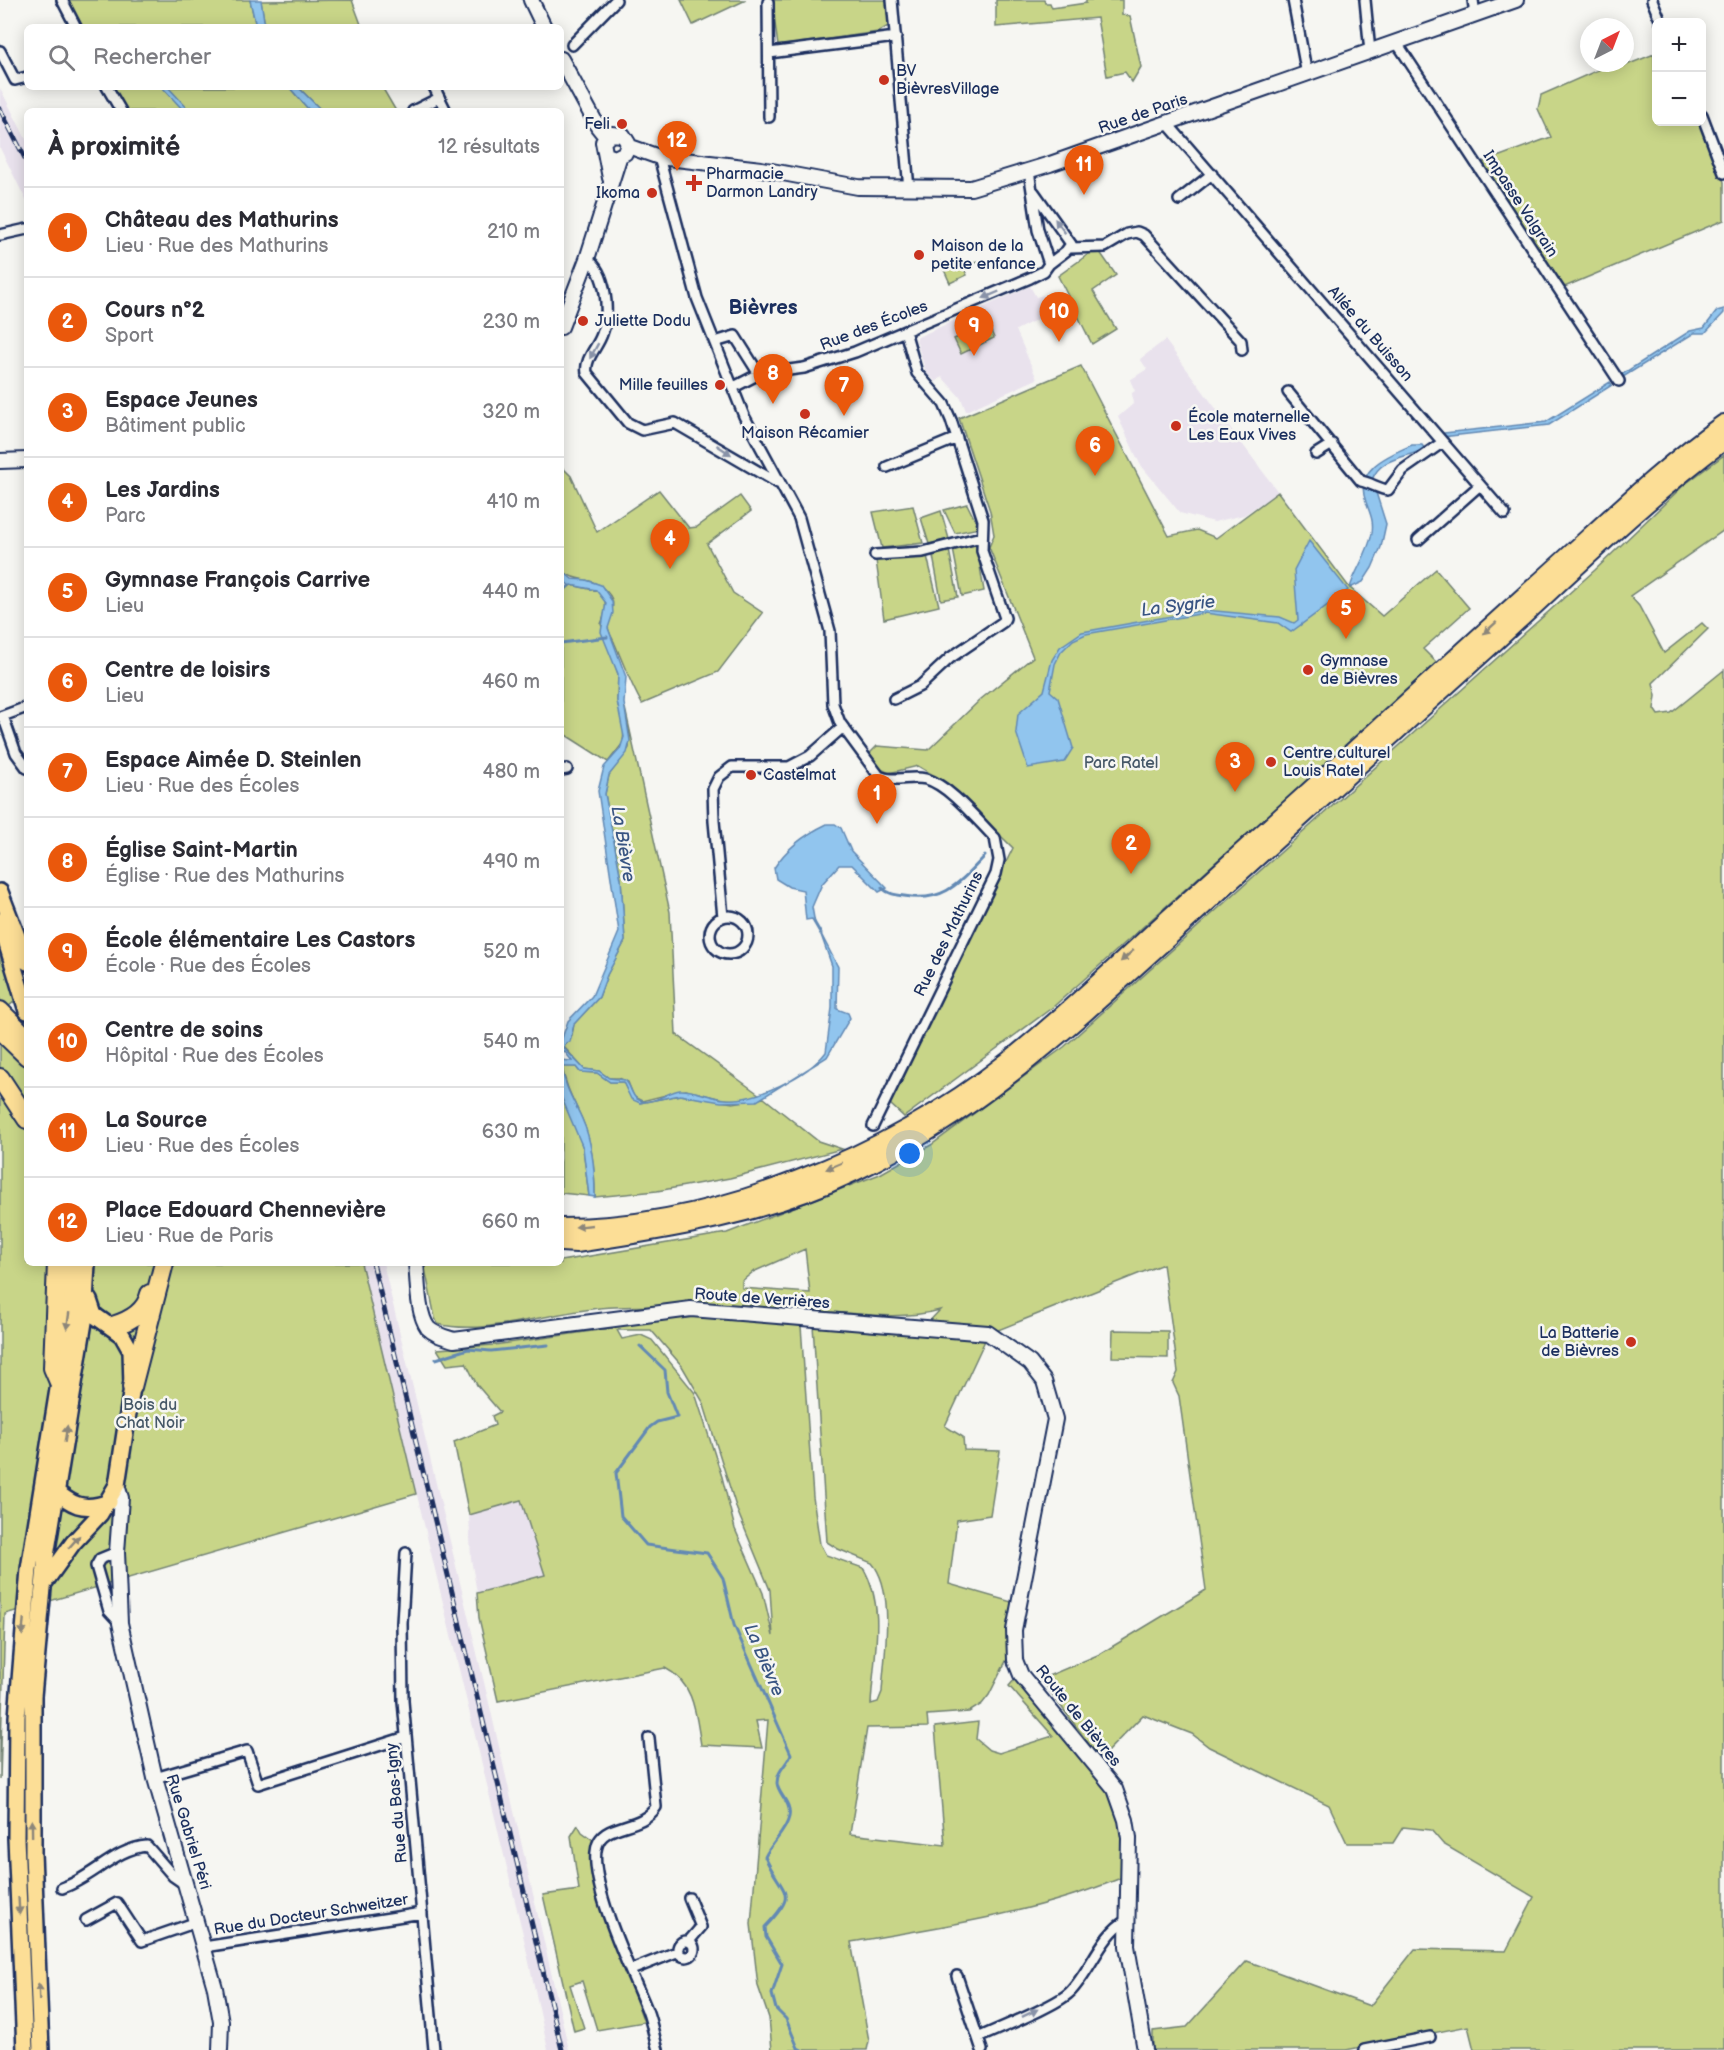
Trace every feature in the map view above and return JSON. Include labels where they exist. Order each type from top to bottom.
[{"type":"highway","points":[[564,1228],[674,1215],[774,1188],[866,1152],[961,1096],[1010,1060],[1666,470],[1724,424]]},
{"type":"highway","points":[[564,1242],[576,1243],[694,1224],[812,1190],[884,1157],[972,1104],[1021,1068],[1117,984],[1551,590],[1686,470],[1724,440]]},
{"type":"highway","points":[[0,1011],[19,1041]]},
{"type":"highway","points":[[0,1078],[24,1114]]},
{"type":"highway","points":[[57,1266],[53,1368],[59,1382]]},
{"type":"highway","points":[[113,1326],[131,1319],[148,1302],[157,1266]]},
{"type":"highway","points":[[132,1387],[163,1266]]},
{"type":"main road","points":[[0,892],[21,966],[24,988]]},
{"type":"main road","points":[[0,921],[21,966]]},
{"type":"main road","points":[[25,2050],[16,1838],[17,1716],[29,1569],[70,1316],[72,1266]]},
{"type":"main road","points":[[41,2050],[31,1788],[33,1696],[43,1584],[86,1294],[87,1266]]},
{"type":"main road","points":[[43,1584],[62,1556],[109,1502],[117,1485],[132,1387],[131,1351],[122,1335],[113,1326],[103,1323],[94,1316],[86,1294]]},
{"type":"main road","points":[[43,1479],[76,1507],[87,1508],[109,1502]]},
{"type":"street","points":[[62,0],[74,24]]},
{"type":"street","points":[[531,0],[543,24]]},
{"type":"street","points":[[572,45],[616,0]]},
{"type":"street","points":[[892,0],[909,189]]},
{"type":"street","points":[[1293,0],[1307,75]]},
{"type":"street","points":[[1365,0],[1370,52]]},
{"type":"street","points":[[1473,0],[1475,15]]},
{"type":"street","name":"Rue de Paris","points":[[606,137],[613,133],[621,134],[627,139],[618,153],[766,170],[858,187],[971,188],[1029,171],[1516,0]]},
{"type":"street","points":[[1652,0],[1659,18]]},
{"type":"street","points":[[768,2],[769,117]]},
{"type":"street","points":[[769,53],[896,37]]},
{"type":"street","name":"Impasse Valgrain","points":[[1397,43],[1619,381]]},
{"type":"street","points":[[0,51],[15,80],[24,77]]},
{"type":"street","points":[[564,64],[606,137],[603,146],[618,153],[587,259],[564,316]]},
{"type":"street","points":[[109,90],[119,108]]},
{"type":"street","points":[[435,90],[444,108]]},
{"type":"street","points":[[419,108],[439,98]]},
{"type":"street","name":"Allée du Buisson","points":[[1167,123],[1505,514]]},
{"type":"street","points":[[1705,126],[1724,173]]},
{"type":"street","name":"Rue des Mathurins","points":[[659,157],[697,298],[744,416],[778,483],[799,518],[826,610],[830,631],[833,704],[843,727],[879,776],[888,780],[910,777],[928,779],[948,791],[995,838],[999,848],[996,874],[873,1126]]},
{"type":"street","points":[[1029,171],[1038,230],[1047,267]]},
{"type":"street","points":[[1179,200],[1212,174]]},
{"type":"street","points":[[1034,192],[1069,239],[1070,248],[1105,248],[1127,234],[1137,232],[1144,235],[1241,341],[1242,350]]},
{"type":"street","points":[[0,235],[24,230]]},
{"type":"street","name":"Rue des Écoles","points":[[734,387],[759,374],[804,368],[855,352],[1047,267],[1070,248]]},
{"type":"street","points":[[587,259],[600,274],[605,323],[603,334],[585,366],[587,373],[628,423],[642,430],[675,423],[778,483]]},
{"type":"street","points":[[894,699],[920,686],[950,658],[1003,622],[1005,618],[982,551],[983,520],[957,438],[944,404],[917,373],[905,331]]},
{"type":"street","points":[[715,342],[735,336],[759,374]]},
{"type":"street","points":[[1288,392],[1361,481],[1388,490],[1403,470],[1443,442]]},
{"type":"street","points":[[887,467],[957,438]]},
{"type":"street","points":[[1316,454],[1332,444]]},
{"type":"street","points":[[0,461],[24,460]]},
{"type":"street","points":[[1418,540],[1480,485]]},
{"type":"street","points":[[875,555],[923,552],[981,537]]},
{"type":"street","points":[[24,708],[2,717],[16,753],[24,764]]},
{"type":"street","points":[[723,917],[713,789],[719,777],[732,767],[789,767],[810,756],[843,727]]},
{"type":"street","points":[[723,917],[735,917],[745,926],[747,932],[745,944],[730,954],[718,950],[711,940],[711,928],[723,917]]},
{"type":"street","name":"Route de Verrières","points":[[416,1266],[422,1311],[428,1327],[437,1335],[454,1340],[691,1309],[988,1333],[1010,1347]]},
{"type":"street","name":"Route de Bièvres","points":[[1010,1347],[1030,1363],[1044,1381],[1055,1419],[1014,1630],[1015,1659],[1031,1689],[1115,1789],[1126,1820],[1129,1838],[1127,1946],[1144,2050]]},
{"type":"street","points":[[117,1485],[121,1498],[117,1552]]},
{"type":"street","name":"Rue Gabriel Péri","points":[[120,1623],[109,1611],[96,1566],[100,1559],[117,1552],[120,1623],[154,1778],[204,1947],[221,2022],[220,2050]]},
{"type":"street","name":"Rue du Bas-Igny","points":[[406,1553],[402,1623],[406,1737],[434,2050]]},
{"type":"street","points":[[154,1778],[247,1751],[258,1784],[406,1737]]},
{"type":"street","points":[[649,1738],[656,1807],[650,1816],[606,1833],[598,1842],[596,1860],[600,1893],[648,2014],[658,2050]]},
{"type":"street","points":[[62,1888],[90,1876],[125,1852],[147,1846],[173,1876],[187,1886]]},
{"type":"street","points":[[631,1970],[679,1951],[682,1942],[689,1941],[701,1927],[689,1898]]},
{"type":"street","points":[[86,1920],[117,1903],[142,1941],[197,1922]]},
{"type":"street","name":"Rue du Docteur Schweitzer","points":[[204,1947],[422,1912]]},
{"type":"street","points":[[978,2038],[1067,1995],[1083,1976],[1117,1926],[1126,1922]]},
{"type":"street","points":[[957,1976],[982,2050]]},
{"type":"street","points":[[1364,2050],[1430,2037]]},
{"type":"shaded area","points":[[0,88],[24,135],[24,196],[0,148]]},
{"type":"shaded area","points":[[1030,286],[1036,297],[1043,295],[1052,312],[1016,330],[1037,379],[966,411],[961,398],[942,377],[936,382],[926,372],[916,340],[918,337]]},
{"type":"shaded area","name":"École maternelle Les Eaux Vives","points":[[1165,340],[1278,492],[1244,515],[1214,522],[1180,513],[1140,464],[1118,417],[1133,404],[1132,393],[1135,391],[1130,380],[1147,369],[1140,359]]},
{"type":"shaded area","points":[[362,1266],[384,1266],[489,1703],[569,2050],[548,2050],[522,1930]]},
{"type":"shaded area","points":[[521,1500],[545,1576],[477,1593],[471,1559],[469,1515]]},
{"type":"green space","points":[[56,0],[250,0],[255,24],[68,24]]},
{"type":"green space","points":[[352,0],[361,24],[265,24],[261,1]]},
{"type":"green space","points":[[681,0],[746,0],[693,25]]},
{"type":"green space","points":[[772,0],[886,0],[890,25],[878,32],[778,46]]},
{"type":"green space","points":[[996,0],[1044,0],[1045,3],[1050,3],[1052,8],[1086,3],[1086,0],[1122,0],[1122,15],[1130,16],[1141,67],[1132,82],[1125,72],[1107,76],[1097,18],[996,27]]},
{"type":"green space","points":[[1652,55],[1652,126],[1704,126],[1724,182],[1724,220],[1562,288],[1481,163],[1551,137],[1538,109],[1541,95],[1593,72],[1634,72],[1634,62]]},
{"type":"green space","points":[[102,90],[292,90],[307,108],[113,108]]},
{"type":"green space","points":[[301,90],[384,90],[394,108],[319,108]]},
{"type":"green space","points":[[1097,248],[1116,275],[1093,291],[1116,329],[1092,344],[1058,276]]},
{"type":"green space","points":[[978,261],[964,269],[967,275],[950,283],[943,268]]},
{"type":"green space","points":[[988,324],[994,338],[961,354],[954,339]]},
{"type":"green space","name":"Parc Ratel","points":[[1081,366],[1169,536],[1197,530],[1216,538],[1278,492],[1349,587],[1382,616],[1436,569],[1469,608],[1423,649],[1438,664],[1053,1007],[904,1117],[888,1102],[1013,848],[947,783],[918,766],[889,773],[879,768],[869,754],[877,746],[928,750],[981,699],[1033,657],[989,547],[994,535],[990,511],[959,418]]},
{"type":"green space","points":[[1724,455],[1724,530],[1630,596],[1639,606],[1664,653],[1702,623],[1708,629],[1653,683],[1656,696],[1654,709],[1658,715],[1671,713],[1724,670],[1724,2050],[1474,2050],[1468,2026],[1346,2050],[1153,2050],[1153,2031],[1187,2027],[1247,1961],[1370,2006],[1415,1949],[1506,1951],[1534,1897],[1443,1844],[1431,1830],[1403,1827],[1393,1843],[1347,1843],[1329,1805],[1209,1747],[1192,1734],[1143,1715],[1100,1759],[1041,1679],[1100,1654],[1206,1590],[1179,1396],[1173,1383],[1178,1372],[1163,1264],[988,1334],[945,1426],[963,1437],[964,1450],[1000,1451],[990,1515],[957,1520],[949,1584],[1015,1603],[1008,1657],[989,1695],[982,1704],[969,1712],[927,1715],[928,1727],[867,1728],[850,1834],[945,1845],[935,1727],[978,1722],[976,1739],[989,1750],[999,1753],[1053,1736],[1009,1686],[1016,1678],[1064,1732],[1096,1772],[1109,1793],[1119,1815],[1124,1836],[1121,1878],[1022,1910],[851,1942],[869,2041],[867,2050],[772,2050],[769,2018],[758,1986],[751,1924],[768,1720],[756,1721],[762,1748],[701,1745],[695,1712],[688,1691],[675,1674],[665,1668],[498,1701],[479,1618],[477,1593],[545,1575],[521,1500],[469,1515],[454,1442],[495,1425],[492,1416],[500,1412],[477,1385],[466,1363],[447,1365],[437,1349],[494,1345],[614,1328],[612,1322],[692,1312],[801,1326],[813,1497],[820,1544],[826,1555],[863,1568],[875,1600],[877,1634],[871,1704],[878,1702],[882,1692],[887,1624],[884,1590],[872,1563],[827,1542],[813,1325],[920,1331],[940,1310],[893,1316],[739,1308],[614,1307],[502,1325],[458,1327],[438,1324],[425,1266],[564,1266],[564,1260],[727,1233],[880,1174],[931,1145],[1064,1047],[1595,570],[1684,485]],"holes":[[[805,1249],[810,1293],[742,1288],[742,1281],[753,1272]],[[617,1330],[651,1330],[682,1366],[703,1402],[737,1510],[770,1590],[773,1636],[763,1593],[735,1529],[722,1477],[695,1393],[652,1340],[641,1335],[622,1339]]]},
{"type":"green space","points":[[564,469],[571,476],[597,532],[659,490],[689,528],[697,527],[740,496],[751,511],[707,544],[733,593],[763,613],[718,672],[642,704],[609,631],[608,626],[613,607],[612,598],[598,584],[564,572]]},
{"type":"green space","points":[[967,504],[979,528],[955,533],[944,510]]},
{"type":"green space","points":[[913,506],[923,543],[882,548],[873,512]]},
{"type":"green space","points":[[941,511],[949,539],[929,544],[921,518]]},
{"type":"green space","points":[[976,542],[984,591],[962,596],[953,549]]},
{"type":"green space","points":[[949,550],[958,597],[941,600],[933,556]]},
{"type":"green space","points":[[927,556],[939,606],[884,619],[876,560]]},
{"type":"green space","points":[[571,585],[598,591],[604,598],[605,611],[601,624],[618,674],[617,701],[624,729],[623,743],[608,762],[564,734],[564,591]]},
{"type":"green space","points":[[625,708],[670,912],[676,1034],[760,1095],[737,1100],[722,1099],[686,1090],[642,1101],[634,1097],[628,1082],[619,1078],[609,1078],[599,1071],[584,1069],[564,1047],[572,1035],[574,1024],[599,997],[607,975],[625,941],[621,879],[605,794],[609,775],[629,748],[630,735]]},
{"type":"green space","name":"Bois du Chat Noir","points":[[0,945],[23,994],[8,1007],[24,1043],[24,1266],[362,1266],[416,1494],[5,1614],[0,1780]]},
{"type":"green space","points":[[564,1066],[576,1067],[580,1072],[597,1073],[610,1082],[623,1082],[629,1094],[640,1103],[680,1095],[733,1103],[764,1098],[818,1141],[842,1149],[730,1178],[657,1191],[595,1197],[591,1147],[564,1076]]},
{"type":"green space","points":[[564,1102],[583,1148],[589,1196],[564,1193]]},
{"type":"green space","points":[[1113,1330],[1168,1331],[1168,1358],[1112,1357]]},
{"type":"green space","points":[[578,1825],[582,1832],[593,1840],[596,1893],[644,2022],[597,2030],[582,1981],[570,1985],[584,2028],[574,2031],[543,1895],[579,1890],[571,1836]]},
{"type":"water","points":[[250,0],[261,0],[265,24],[255,24]]},
{"type":"water","points":[[165,90],[171,90],[187,108],[181,108]]},
{"type":"water","points":[[292,90],[301,90],[319,108],[307,108]]},
{"type":"water","points":[[1724,309],[1724,313],[1705,333],[1694,333],[1623,377],[1621,375],[1690,331],[1704,328],[1717,311]]},
{"type":"water","points":[[1610,382],[1612,385],[1549,425],[1441,437],[1444,433],[1546,422]]},
{"type":"water","points":[[1412,445],[1422,445],[1425,449],[1387,462],[1376,472],[1372,480],[1386,524],[1381,547],[1372,568],[1363,582],[1350,588],[1372,533],[1372,521],[1363,490],[1364,481],[1375,465],[1393,453]]},
{"type":"water","points":[[1309,541],[1348,590],[1291,632],[1278,623],[1205,613],[1086,634],[1073,640],[1061,652],[1055,664],[1050,691],[1058,698],[1073,748],[1064,762],[1028,768],[1016,732],[1018,714],[1044,691],[1052,660],[1060,647],[1082,632],[1205,610],[1280,617],[1294,623],[1298,620],[1294,570]]},
{"type":"water","points":[[564,572],[572,579],[586,580],[601,585],[612,601],[613,613],[608,628],[626,677],[624,703],[630,741],[627,753],[609,775],[605,794],[621,879],[625,941],[607,975],[599,997],[574,1024],[570,1042],[566,1043],[564,1048],[564,1032],[568,1021],[592,996],[619,932],[598,791],[604,767],[620,749],[624,737],[617,701],[618,674],[601,632],[606,603],[596,590],[571,585],[564,591],[569,585],[564,581]]},
{"type":"water","points":[[827,824],[835,824],[841,828],[851,851],[887,888],[879,892],[852,865],[839,865],[822,884],[812,907],[815,924],[812,919],[806,920],[803,890],[789,887],[776,879],[774,868],[797,843]]},
{"type":"water","points":[[820,932],[838,967],[837,1009],[848,1013],[850,1018],[827,1057],[807,1069],[826,1052],[832,1008],[832,966]]},
{"type":"water","points":[[564,1048],[584,1069],[599,1071],[609,1078],[625,1080],[635,1097],[646,1102],[640,1103],[631,1099],[623,1082],[610,1082],[597,1073],[580,1072],[576,1067],[564,1067],[564,1060],[572,1061]]},
{"type":"water","points":[[564,1077],[589,1138],[594,1167],[595,1197],[589,1196],[583,1148],[564,1103]]},
{"type":"water","points":[[791,1080],[757,1101],[721,1102],[680,1095],[650,1101],[680,1090],[725,1099],[737,1099],[765,1092]]},
{"type":"waterway","name":"La Bièvre","points":[[564,643],[607,637]]},
{"type":"waterway","name":"La Sygrie","points":[[882,888],[895,895],[918,897],[940,894],[967,875],[985,856]]},
{"type":"waterway","name":"La Sygrie","points":[[814,922],[821,934]]},
{"type":"waterway","points":[[436,1359],[468,1349],[491,1351],[548,1345]]},
{"type":"waterway","name":"La Bièvre","points":[[640,1346],[665,1370],[667,1392],[677,1417],[657,1422],[650,1427],[616,1473],[621,1516],[646,1545],[707,1553],[723,1578],[734,1625],[791,1754],[777,1783],[789,1807],[789,1817],[785,1828],[765,1857],[785,1893],[785,1899],[776,1915],[765,1927],[766,1937],[782,1964],[772,1994],[776,2009],[786,2019],[798,2048],[802,2050]]},
{"type":"railway","points":[[0,109],[24,156]]},
{"type":"railway","points":[[374,1266],[562,2050]]},
{"type":"place","name":"BV BièvresVillage","points":[[884,80]]},
{"type":"place","name":"Feli","points":[[622,124]]},
{"type":"place","name":"Place Edouard Chennevière","points":[[677,171]]},
{"type":"place","name":"Pharmacie Darmon Landry","points":[[694,183]]},
{"type":"place","name":"Ikoma","points":[[652,193]]},
{"type":"place","name":"La Source","points":[[1084,195]]},
{"type":"place","name":"Maison de la petite enfance","points":[[919,255]]},
{"type":"place","name":"Juliette Dodu","points":[[583,321]]},
{"type":"place","name":"Centre de soins","points":[[1059,342]]},
{"type":"place","name":"École élémentaire Les Castors","points":[[974,356]]},
{"type":"place","name":"Mille feuilles","points":[[720,385]]},
{"type":"place","name":"Église Saint-Martin","points":[[773,404]]},
{"type":"place","name":"Maison Récamier","points":[[805,414]]},
{"type":"place","name":"Espace Aimée D. Steinlen","points":[[844,416]]},
{"type":"place","name":"École maternelle Les Eaux Vives","points":[[1176,426]]},
{"type":"place","name":"Centre de loisirs","points":[[1095,476]]},
{"type":"place","name":"Les Jardins","points":[[670,569]]},
{"type":"place","name":"Gymnase François Carrive","points":[[1346,639]]},
{"type":"place","name":"Gymnase de Bièvres","points":[[1308,670]]},
{"type":"place","name":"Centre culturel Louis Ratel","points":[[1271,762]]},
{"type":"place","name":"Castelmat","points":[[751,775]]},
{"type":"place","name":"Espace Jeunes","points":[[1235,792]]},
{"type":"place","name":"Château des Mathurins","points":[[877,824]]},
{"type":"place","name":"Cours n°2","points":[[1131,874]]},
{"type":"place","name":"La Batterie de Bièvres","points":[[1631,1342]]},
{"type":"district","name":"Bièvres","points":[[763,308]]}]
